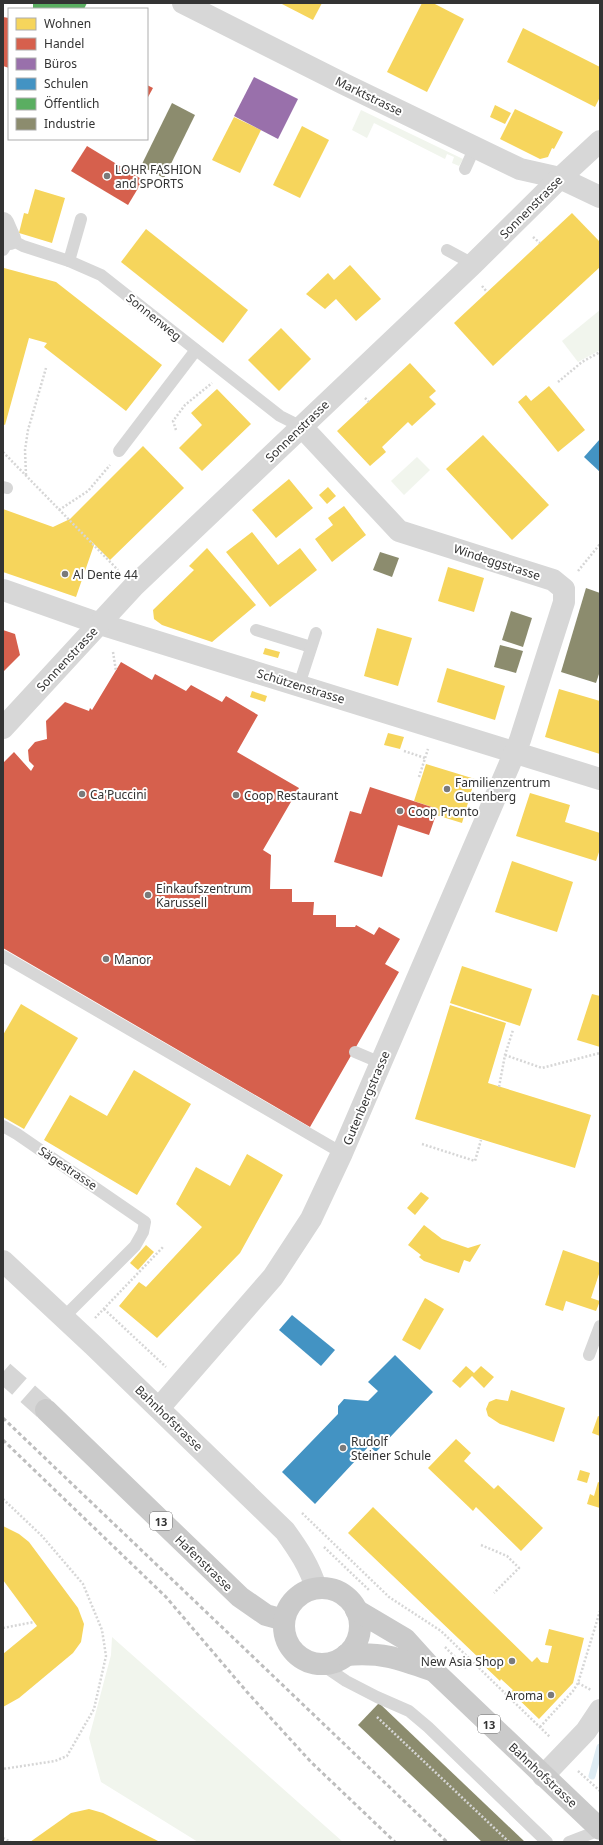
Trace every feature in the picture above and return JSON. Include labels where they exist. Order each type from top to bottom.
[{"type":"main road","name":"Hafenstrasse","points":[[46,1410],[240,1597],[266,1615],[284,1620]]},
{"type":"main road","points":[[316,1588],[329,1588],[350,1600],[356,1610],[360,1621],[359,1633],[354,1646],[346,1655],[334,1662],[321,1664],[309,1661],[298,1655],[289,1645],[285,1633],[284,1620],[288,1609],[295,1599],[305,1592],[316,1588]]},
{"type":"main road","name":"Bahnhofstrasse","points":[[356,1610],[405,1639],[434,1671],[554,1758],[600,1830]]},
{"type":"main road","name":"Bahnhofstrasse","points":[[346,1655],[366,1654],[396,1657],[434,1671]]},
{"type":"street","name":"Marktstrasse","points":[[183,3],[214,10],[475,148],[520,169],[560,178],[600,197]]},
{"type":"street","name":"Sonnenstrasse","points":[[3,728],[134,586],[473,264],[560,178],[600,141]]},
{"type":"street","name":"Windeggstrasse","points":[[302,427],[399,531],[553,580],[564,589]]},
{"type":"street","points":[[514,753],[520,740],[564,602],[564,589]]},
{"type":"street","name":"Schützenstrasse","points":[[3,590],[100,624],[600,779]]},
{"type":"street","name":"Gutenbergstrasse","points":[[159,1408],[272,1276],[311,1219],[342,1154],[514,753]]},
{"type":"street","name":"Bahnhofstrasse","points":[[3,1261],[159,1408],[285,1531],[311,1573],[316,1588]]},
{"type":"street","points":[[554,1758],[586,1731],[598,1702]]},
{"type":"lane","points":[[465,169],[475,148]]},
{"type":"lane","points":[[69,261],[81,219]]},
{"type":"lane","name":"Sonnenweg","points":[[5,237],[23,246],[69,261],[101,274],[280,416],[302,427]]},
{"type":"lane","points":[[447,250],[473,264]]},
{"type":"lane","points":[[118,451],[196,350]]},
{"type":"lane","points":[[256,630],[311,647]]},
{"type":"lane","points":[[299,685],[316,633]]},
{"type":"lane","points":[[3,956],[342,1154]]},
{"type":"lane","points":[[355,1052],[381,1063]]},
{"type":"lane","name":"Sägestrasse","points":[[3,1126],[133,1212],[145,1222],[143,1232],[135,1246],[64,1318]]},
{"type":"lane","points":[[589,1355],[600,1326]]},
{"type":"lane","points":[[321,1664],[346,1680],[409,1711],[428,1727],[547,1842]]},
{"type":"lane","points":[[569,1842],[600,1830]]},
{"type":"path","points":[[558,382],[582,362],[600,352]]},
{"type":"path","points":[[26,475],[24,450],[28,430],[46,368]]},
{"type":"path","points":[[176,430],[173,421],[184,405],[215,381]]},
{"type":"path","points":[[59,510],[88,491],[107,471],[118,451]]},
{"type":"path","points":[[3,452],[118,570]]},
{"type":"path","points":[[564,589],[600,544]]},
{"type":"path","points":[[112,649],[116,671]]},
{"type":"path","points":[[419,777],[430,744]]},
{"type":"path","points":[[404,751],[425,758]]},
{"type":"path","points":[[498,1087],[505,1055],[513,1030]]},
{"type":"path","points":[[505,1055],[542,1068],[600,1053]]},
{"type":"path","points":[[422,1144],[475,1161],[481,1140]]},
{"type":"path","points":[[94,1319],[164,1246]]},
{"type":"path","points":[[104,1309],[181,1381]]},
{"type":"path","points":[[3,1499],[42,1536],[83,1584],[102,1630],[106,1656],[94,1709],[67,1756],[55,1761],[3,1769]]},
{"type":"path","points":[[299,1511],[389,1597],[441,1631],[540,1727],[554,1758],[600,1791]]},
{"type":"path","points":[[481,1546],[507,1556],[519,1568],[494,1593]]},
{"type":"path","points":[[540,1727],[578,1684],[600,1611]]},
{"type":"path","points":[[3,1628],[34,1622]]},
{"type":"path","points":[[578,1684],[598,1702]]},
{"type":"path","points":[[375,1715],[510,1842]]},
{"type":"path","points":[[3,1838],[11,1842]]},
{"type":"shaded area","points":[[361,110],[463,159],[459,166],[452,163],[454,157],[447,154],[445,159],[374,123],[367,138],[352,130]]},
{"type":"shaded area","points":[[600,310],[600,350],[578,362],[562,341]]},
{"type":"shaded area","points":[[417,457],[430,470],[404,495],[391,481]]},
{"type":"shaded area","points":[[112,1637],[343,1842],[198,1842],[101,1782],[89,1738],[111,1655]]},
{"type":"building: Wohnen","points":[[280,3],[322,3],[313,20]]},
{"type":"building: Wohnen","points":[[422,3],[433,3],[464,19],[427,92],[387,72]]},
{"type":"building: Wohnen","points":[[523,28],[600,67],[600,97],[595,107],[507,62]]},
{"type":"building: Wohnen","points":[[495,105],[511,113],[505,124],[490,117]]},
{"type":"building: Wohnen","points":[[515,109],[563,132],[554,149],[552,148],[548,157],[540,159],[500,139]]},
{"type":"building: Wohnen","points":[[234,117],[261,130],[240,173],[212,160]]},
{"type":"building: Wohnen","points":[[302,126],[329,140],[300,198],[273,185]]},
{"type":"building: Wohnen","points":[[35,189],[65,198],[52,243],[19,233],[24,213],[28,214]]},
{"type":"building: Wohnen","points":[[572,213],[600,242],[600,267],[493,366],[454,323]]},
{"type":"building: Wohnen","points":[[146,229],[248,310],[223,343],[121,262]]},
{"type":"building: Wohnen","points":[[350,265],[381,299],[356,321],[336,299],[325,309],[306,294],[328,273],[334,280]]},
{"type":"building: Wohnen","points":[[4,268],[56,282],[162,365],[126,411],[44,347],[47,343],[29,338],[5,425],[3,424]]},
{"type":"building: Wohnen","points":[[281,328],[311,359],[279,391],[248,360]]},
{"type":"building: Wohnen","points":[[410,363],[436,391],[429,397],[436,404],[412,426],[408,422],[382,447],[386,452],[370,466],[337,431]]},
{"type":"building: Wohnen","points":[[549,386],[585,430],[558,452],[518,402],[526,395],[531,401]]},
{"type":"building: Wohnen","points":[[217,389],[251,424],[202,471],[179,448],[202,425],[191,413]]},
{"type":"building: Wohnen","points":[[483,435],[549,505],[512,540],[446,469]]},
{"type":"building: Wohnen","points":[[143,446],[184,488],[110,560],[90,540],[94,545],[76,597],[3,572],[3,509],[53,527],[70,519]]},
{"type":"building: Wohnen","points":[[289,479],[313,508],[276,538],[252,510]]},
{"type":"building: Wohnen","points":[[328,487],[336,496],[327,504],[319,495]]},
{"type":"building: Wohnen","points":[[344,506],[366,535],[332,562],[315,539],[333,525],[328,518]]},
{"type":"building: Wohnen","points":[[252,532],[278,565],[300,548],[317,570],[270,607],[226,552]]},
{"type":"building: Wohnen","points":[[207,548],[256,605],[212,642],[162,625],[154,619],[153,610],[194,570],[189,566]]},
{"type":"building: Wohnen","points":[[448,567],[484,578],[474,612],[438,601]]},
{"type":"building: Wohnen","points":[[377,628],[412,638],[398,686],[364,676]]},
{"type":"building: Wohnen","points":[[265,648],[280,652],[278,658],[263,654]]},
{"type":"building: Wohnen","points":[[447,668],[505,686],[495,720],[437,702]]},
{"type":"building: Wohnen","points":[[559,689],[600,701],[600,754],[545,737]]},
{"type":"building: Wohnen","points":[[252,691],[267,696],[265,702],[250,697]]},
{"type":"building: Wohnen","points":[[388,733],[404,737],[400,749],[384,745]]},
{"type":"building: Wohnen","points":[[426,764],[475,779],[462,823],[436,815],[438,809],[414,801]]},
{"type":"building: Wohnen","points":[[530,793],[570,805],[565,822],[600,833],[600,849],[596,861],[516,836]]},
{"type":"building: Wohnen","points":[[512,861],[573,882],[557,932],[495,912]]},
{"type":"building: Wohnen","points":[[462,966],[532,989],[520,1026],[450,1003]]},
{"type":"building: Wohnen","points":[[592,994],[600,996],[600,1047],[577,1040]]},
{"type":"building: Wohnen","points":[[21,1004],[78,1038],[24,1129],[3,1117],[3,1035]]},
{"type":"building: Wohnen","points":[[450,1005],[506,1023],[488,1083],[591,1115],[575,1168],[415,1119]]},
{"type":"building: Wohnen","points":[[134,1070],[191,1104],[137,1195],[44,1140],[70,1095],[107,1116]]},
{"type":"building: Wohnen","points":[[247,1154],[283,1175],[240,1253],[157,1338],[119,1306],[139,1282],[146,1287],[202,1227],[176,1204],[196,1167],[230,1186]]},
{"type":"building: Wohnen","points":[[421,1192],[429,1198],[415,1215],[407,1208]]},
{"type":"building: Wohnen","points":[[424,1225],[442,1239],[468,1248],[481,1244],[470,1262],[464,1260],[459,1273],[424,1261],[419,1257],[421,1255],[408,1245]]},
{"type":"building: Wohnen","points":[[146,1245],[154,1252],[138,1270],[130,1263]]},
{"type":"building: Wohnen","points":[[563,1250],[600,1263],[600,1271],[591,1298],[600,1301],[596,1311],[566,1301],[563,1311],[545,1305]]},
{"type":"building: Wohnen","points":[[425,1298],[444,1309],[420,1350],[402,1340]]},
{"type":"building: Wohnen","points":[[466,1366],[474,1373],[481,1366],[494,1377],[484,1388],[472,1376],[460,1388],[452,1381]]},
{"type":"building: Wohnen","points":[[511,1390],[565,1408],[554,1442],[500,1424],[488,1416],[486,1409],[489,1402],[496,1399],[508,1401]]},
{"type":"building: Wohnen","points":[[598,1416],[600,1417],[600,1436],[592,1433]]},
{"type":"building: Wohnen","points":[[456,1439],[471,1453],[464,1461],[494,1489],[498,1485],[543,1528],[521,1551],[476,1507],[473,1511],[428,1468]]},
{"type":"building: Wohnen","points":[[580,1470],[590,1473],[587,1483],[577,1480]]},
{"type":"building: Wohnen","points":[[598,1482],[600,1483],[600,1508],[587,1504],[590,1494],[594,1496]]},
{"type":"building: Wohnen","points":[[373,1507],[532,1662],[537,1657],[541,1662],[548,1663],[552,1646],[545,1645],[549,1629],[584,1638],[573,1683],[539,1719],[511,1692],[513,1690],[501,1679],[500,1681],[480,1662],[481,1660],[348,1533]]},
{"type":"building: Wohnen","points":[[3,1526],[19,1534],[29,1542],[78,1608],[84,1624],[81,1642],[73,1653],[19,1698],[3,1707],[3,1654],[37,1626],[3,1580]]},
{"type":"building: Wohnen","points":[[89,1809],[103,1813],[160,1842],[30,1842],[71,1813]]},
{"type":"building: Handel","points":[[3,17],[8,18],[8,68],[3,66]]},
{"type":"building: Handel","points":[[148,86],[153,88],[148,97]]},
{"type":"building: Handel","name":"LOHR FASHION and SPORTS","points":[[87,146],[143,180],[128,205],[71,171]]},
{"type":"building: Handel","points":[[3,630],[15,634],[20,655],[3,672]]},
{"type":"building: Handel","name":"Einkaufszentrum Karussell","points":[[121,662],[152,680],[155,674],[186,691],[191,685],[222,702],[226,696],[258,715],[237,752],[299,788],[263,850],[271,855],[270,889],[292,889],[292,902],[314,902],[313,915],[336,915],[336,927],[355,927],[356,925],[374,935],[379,927],[400,939],[385,964],[399,972],[310,1127],[3,948],[3,763],[14,752],[31,771],[34,766],[29,761],[28,750],[35,742],[47,739],[46,721],[65,702],[89,711],[90,708],[92,710]]},
{"type":"building: Handel","points":[[370,787],[438,809],[429,835],[398,825],[382,877],[334,862],[350,811],[361,814]]},
{"type":"building: Büros","points":[[254,77],[298,99],[278,139],[234,116]]},
{"type":"building: Schulen","points":[[600,439],[600,472],[584,457]]},
{"type":"building: Schulen","points":[[292,1315],[335,1350],[321,1366],[279,1330]]},
{"type":"building: Schulen","points":[[395,1355],[433,1392],[376,1452],[369,1446],[315,1504],[282,1472],[338,1414],[338,1406],[344,1399],[368,1401],[378,1391],[368,1382]]},
{"type":"building: Öffentlich","points":[[33,3],[87,3],[84,8],[33,8]]},
{"type":"building: Industrie","points":[[172,103],[195,115],[164,178],[141,166]]},
{"type":"building: Industrie","points":[[380,552],[399,558],[392,577],[373,570]]},
{"type":"building: Industrie","points":[[586,588],[600,593],[600,671],[596,683],[561,672]]},
{"type":"building: Industrie","points":[[511,611],[532,618],[523,647],[502,640]]},
{"type":"building: Industrie","points":[[500,645],[523,651],[516,673],[494,667]]},
{"type":"building: Industrie","points":[[379,1703],[525,1842],[482,1842],[358,1725]]},
{"type":"waterway","points":[[592,1776],[600,1747]]},
{"type":"tunnel","points":[[3,1372],[46,1410]]},
{"type":"railway","points":[[3,1418],[447,1842]]},
{"type":"railway","points":[[3,1440],[166,1597],[247,1692],[311,1762],[395,1842]]},
{"type":"place","name":"LOHR FASHION and SPORTS","points":[[107,176]]},
{"type":"place","name":"Al Dente 44","points":[[65,574]]},
{"type":"place","name":"Familienzentrum Gutenberg","points":[[447,789]]},
{"type":"place","name":"Ca'Puccini","points":[[82,794]]},
{"type":"place","name":"Coop Restaurant","points":[[236,795]]},
{"type":"place","name":"Coop Pronto","points":[[400,811]]},
{"type":"place","name":"Einkaufszentrum Karussell","points":[[148,895]]},
{"type":"place","name":"Manor","points":[[106,959]]},
{"type":"place","name":"Rudolf Steiner Schule","points":[[343,1448]]},
{"type":"place","name":"New Asia Shop","points":[[512,1661]]},
{"type":"place","name":"Aroma","points":[[551,1695]]}]
